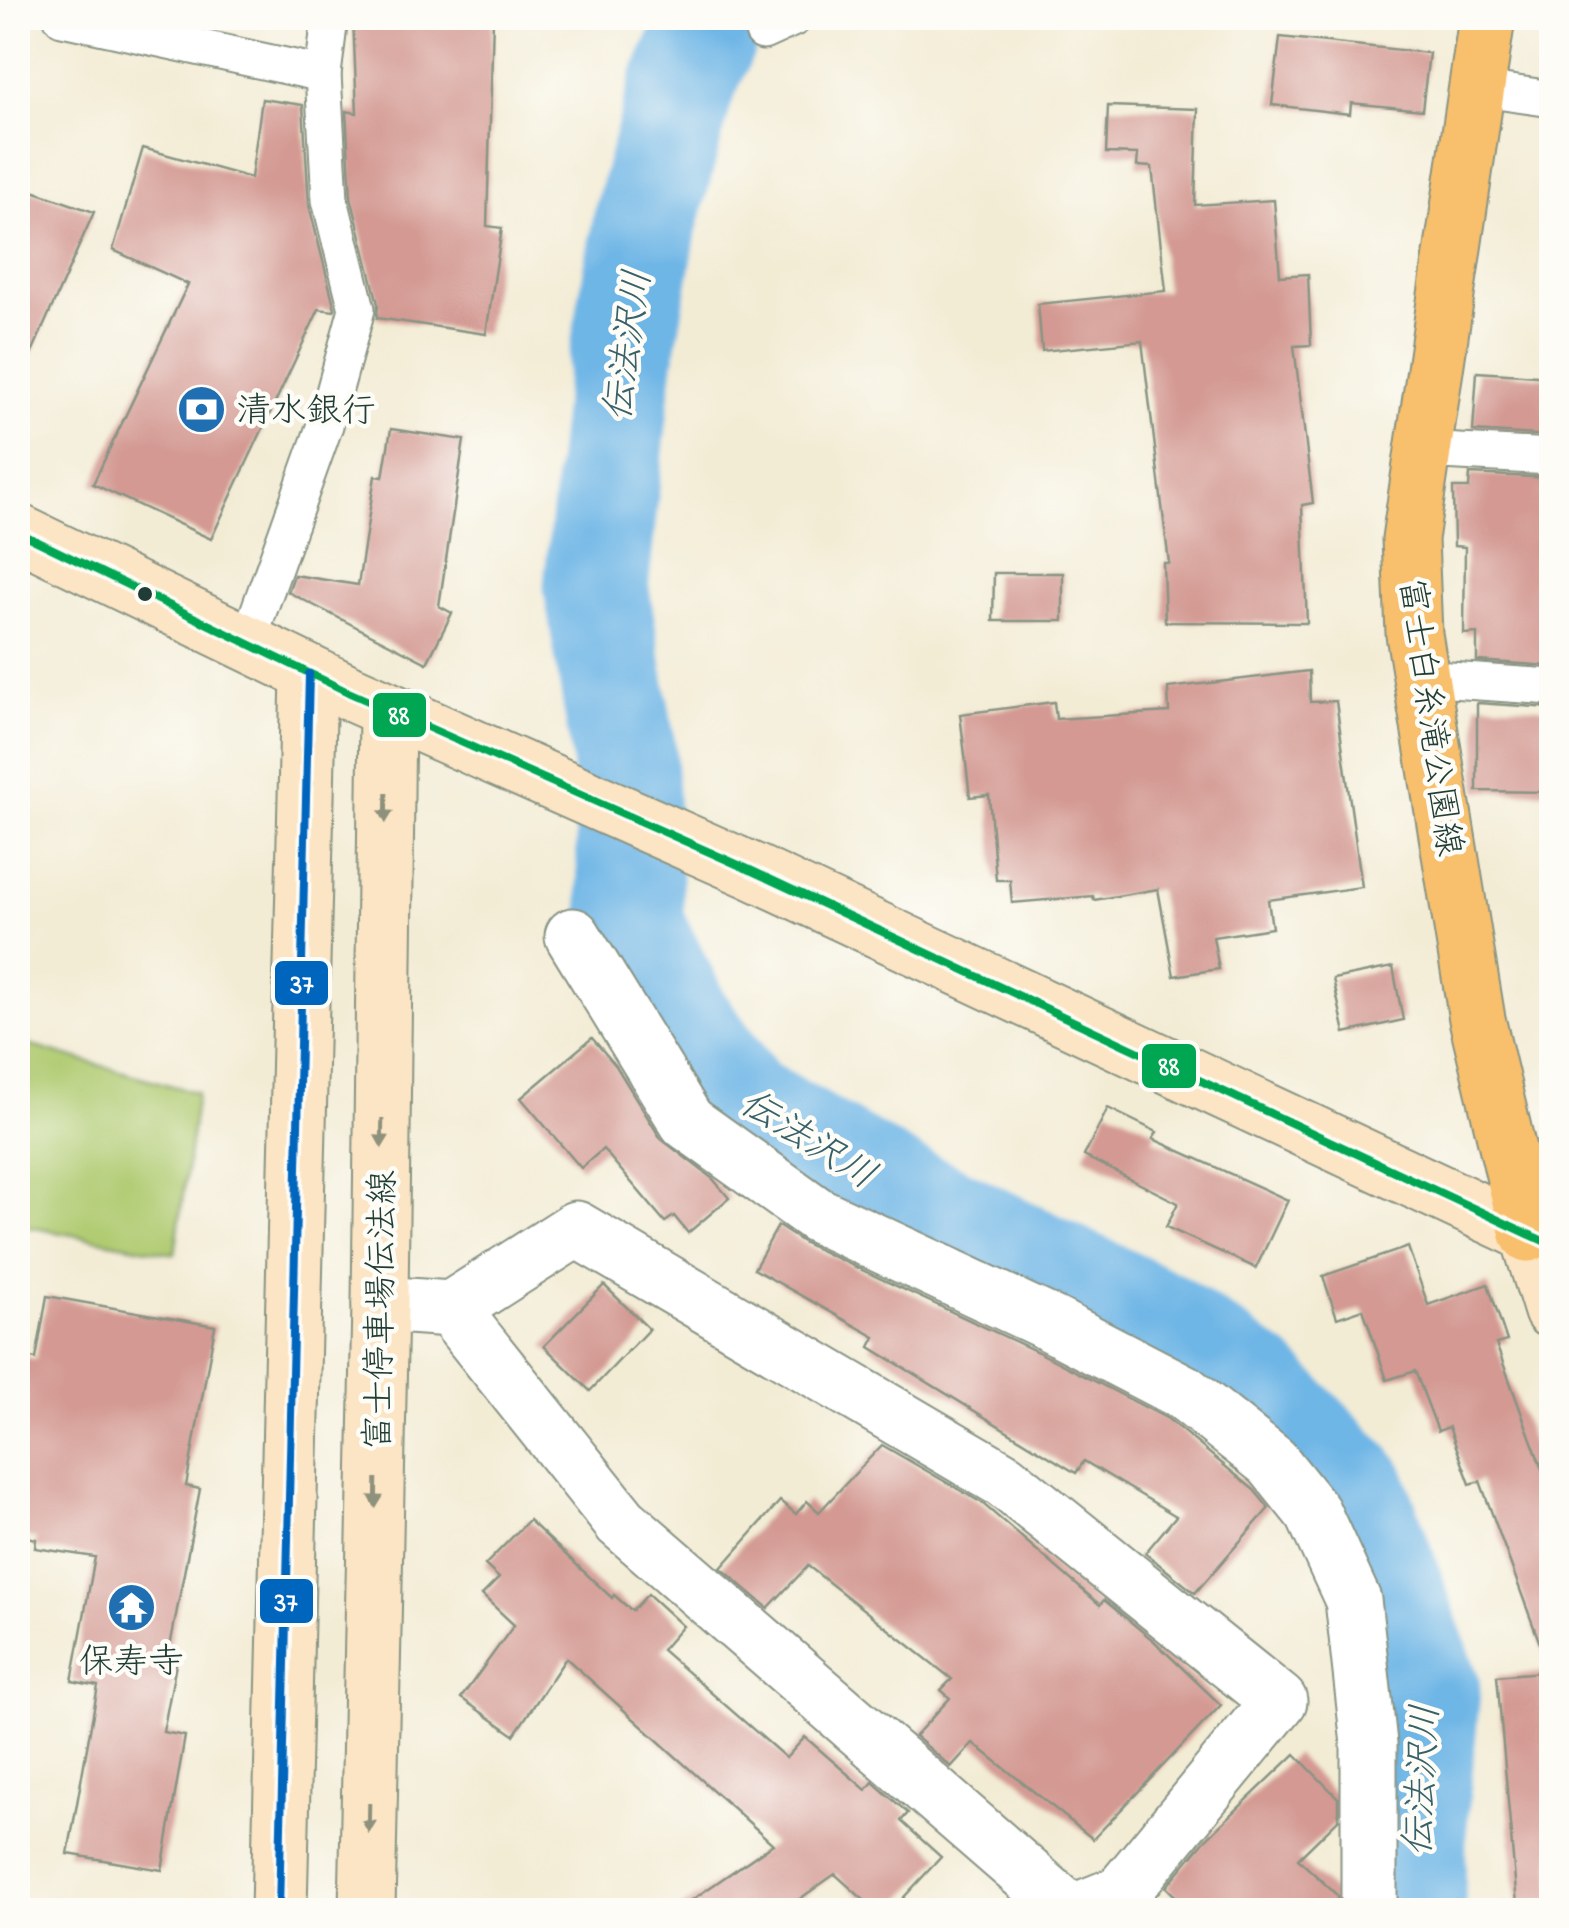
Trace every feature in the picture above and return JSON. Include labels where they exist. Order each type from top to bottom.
[{"type":"main road","name":"富士白糸滝公園線","points":[[1487,18],[1410,540],[1414,634],[1477,1019],[1540,1239]]},
{"type":"main road","points":[[18,532],[309,674],[750,870],[1540,1239],[1552,1311]]},
{"type":"main road","points":[[279,1910],[309,674]]},
{"type":"main road","name":"富士停車場伝法線","points":[[367,1910],[387,710]]},
{"type":"street","points":[[573,936],[687,1122],[817,1216],[1052,1324],[1185,1392],[1272,1462],[1313,1512],[1352,1600],[1369,1744],[1369,1910]]},
{"type":"street","points":[[380,1304],[451,1309],[576,1228],[1004,1480],[1279,1701],[1121,1892],[1079,1910]]},
{"type":"street","points":[[451,1309],[621,1522],[1068,1910]]},
{"type":"lane","points":[[62,18],[322,74]]},
{"type":"lane","points":[[248,641],[325,425],[357,309],[330,200],[322,74],[330,18]]},
{"type":"lane","points":[[1476,88],[1552,99]]},
{"type":"lane","points":[[1423,450],[1552,457]]},
{"type":"lane","points":[[1421,678],[1552,687]]},
{"type":"green space","points":[[18,1042],[197,1093],[175,1254],[18,1225]]},
{"type":"building","points":[[353,18],[493,18],[487,226],[502,228],[486,334],[377,318],[378,304],[351,197],[346,111],[357,113]]},
{"type":"building","points":[[1280,37],[1429,53],[1422,110],[1351,103],[1350,114],[1272,105]]},
{"type":"building","points":[[262,99],[303,105],[309,205],[335,309],[319,309],[211,539],[93,484],[188,284],[113,250],[143,148],[251,178]]},
{"type":"building","points":[[1108,106],[1198,109],[1195,205],[1274,200],[1280,276],[1308,274],[1311,345],[1294,346],[1313,503],[1302,505],[1307,623],[1165,622],[1163,563],[1169,563],[1142,341],[1042,351],[1038,304],[1166,291],[1152,167],[1137,166],[1138,154],[1106,153]]},
{"type":"building","points":[[18,186],[94,212],[18,384]]},
{"type":"building","points":[[1477,372],[1552,377],[1552,436],[1473,431]]},
{"type":"building","points":[[391,429],[464,440],[439,606],[452,613],[427,663],[288,592],[294,575],[358,585],[375,476],[383,477]]},
{"type":"building","points":[[1470,474],[1552,478],[1552,666],[1477,661],[1477,633],[1464,634],[1465,547],[1454,546],[1453,488],[1469,488]]},
{"type":"building","points":[[994,573],[1063,573],[1063,621],[993,621]]},
{"type":"building","points":[[1309,671],[1310,702],[1336,701],[1362,887],[1268,900],[1272,928],[1213,937],[1219,969],[1174,976],[1158,889],[1094,900],[1093,896],[1012,903],[1010,880],[996,880],[989,795],[970,797],[960,714],[1054,702],[1056,719],[1169,712],[1168,688]]},
{"type":"building","points":[[1477,703],[1552,708],[1552,792],[1477,791]]},
{"type":"building","points":[[1393,967],[1403,1020],[1345,1033],[1333,979]]},
{"type":"building","points":[[592,1038],[616,1066],[661,1139],[713,1179],[729,1198],[688,1233],[674,1216],[665,1222],[603,1149],[581,1168],[521,1098]]},
{"type":"building","points":[[1108,1108],[1157,1132],[1153,1139],[1288,1200],[1256,1268],[1166,1227],[1178,1203],[1084,1156]]},
{"type":"building","points":[[778,1226],[804,1243],[1038,1352],[1168,1419],[1254,1490],[1269,1508],[1195,1593],[1145,1553],[1176,1516],[1084,1461],[1076,1473],[870,1347],[875,1337],[754,1269]]},
{"type":"building","points":[[1408,1247],[1428,1305],[1488,1284],[1507,1341],[1496,1344],[1552,1496],[1552,1659],[1546,1660],[1480,1481],[1470,1484],[1449,1427],[1438,1431],[1415,1371],[1387,1380],[1363,1309],[1337,1318],[1323,1276]]},
{"type":"building","points":[[604,1285],[649,1329],[590,1391],[544,1346]]},
{"type":"building","name":"保寿寺","points":[[47,1296],[215,1326],[186,1486],[200,1489],[169,1652],[178,1654],[163,1732],[185,1736],[162,1870],[68,1854],[98,1686],[72,1681],[95,1557],[35,1548],[36,1539],[18,1535],[18,1356],[36,1359]]},
{"type":"building","points":[[882,1445],[982,1503],[1100,1605],[1104,1600],[1154,1641],[1221,1705],[1093,1839],[973,1743],[951,1767],[915,1736],[950,1698],[941,1690],[952,1679],[808,1566],[768,1608],[721,1568],[780,1501],[796,1514],[807,1501],[819,1512]]},
{"type":"building","points":[[529,1520],[612,1598],[614,1595],[632,1611],[648,1594],[683,1626],[662,1650],[786,1758],[805,1737],[866,1790],[873,1782],[908,1813],[901,1821],[941,1857],[892,1910],[875,1910],[835,1874],[784,1910],[677,1910],[773,1844],[566,1658],[514,1735],[461,1698],[514,1625],[482,1595],[499,1578],[485,1565]]},
{"type":"building","points":[[1552,1671],[1552,1902],[1517,1904],[1497,1676]]},
{"type":"building","points":[[1295,1754],[1338,1798],[1338,1820],[1298,1859],[1338,1896],[1338,1910],[1189,1910],[1166,1887],[1206,1839]]},
{"type":"waterway","name":"伝法沢川","points":[[713,18],[682,87],[646,218],[621,360],[596,586],[624,754],[632,926],[680,1021],[741,1104],[901,1196],[1160,1322],[1256,1388],[1355,1489],[1428,1690],[1414,1832],[1413,1910]]},
{"type":"transit line","name":"88","points":[[18,532],[348,692],[750,870],[1552,1245]]},
{"type":"transit line","name":"37","points":[[279,1910],[309,674]]},
{"type":"place","name":"清水銀行","points":[[201,409]]},
{"type":"place","name":"保寿寺","points":[[131,1608]]}]
